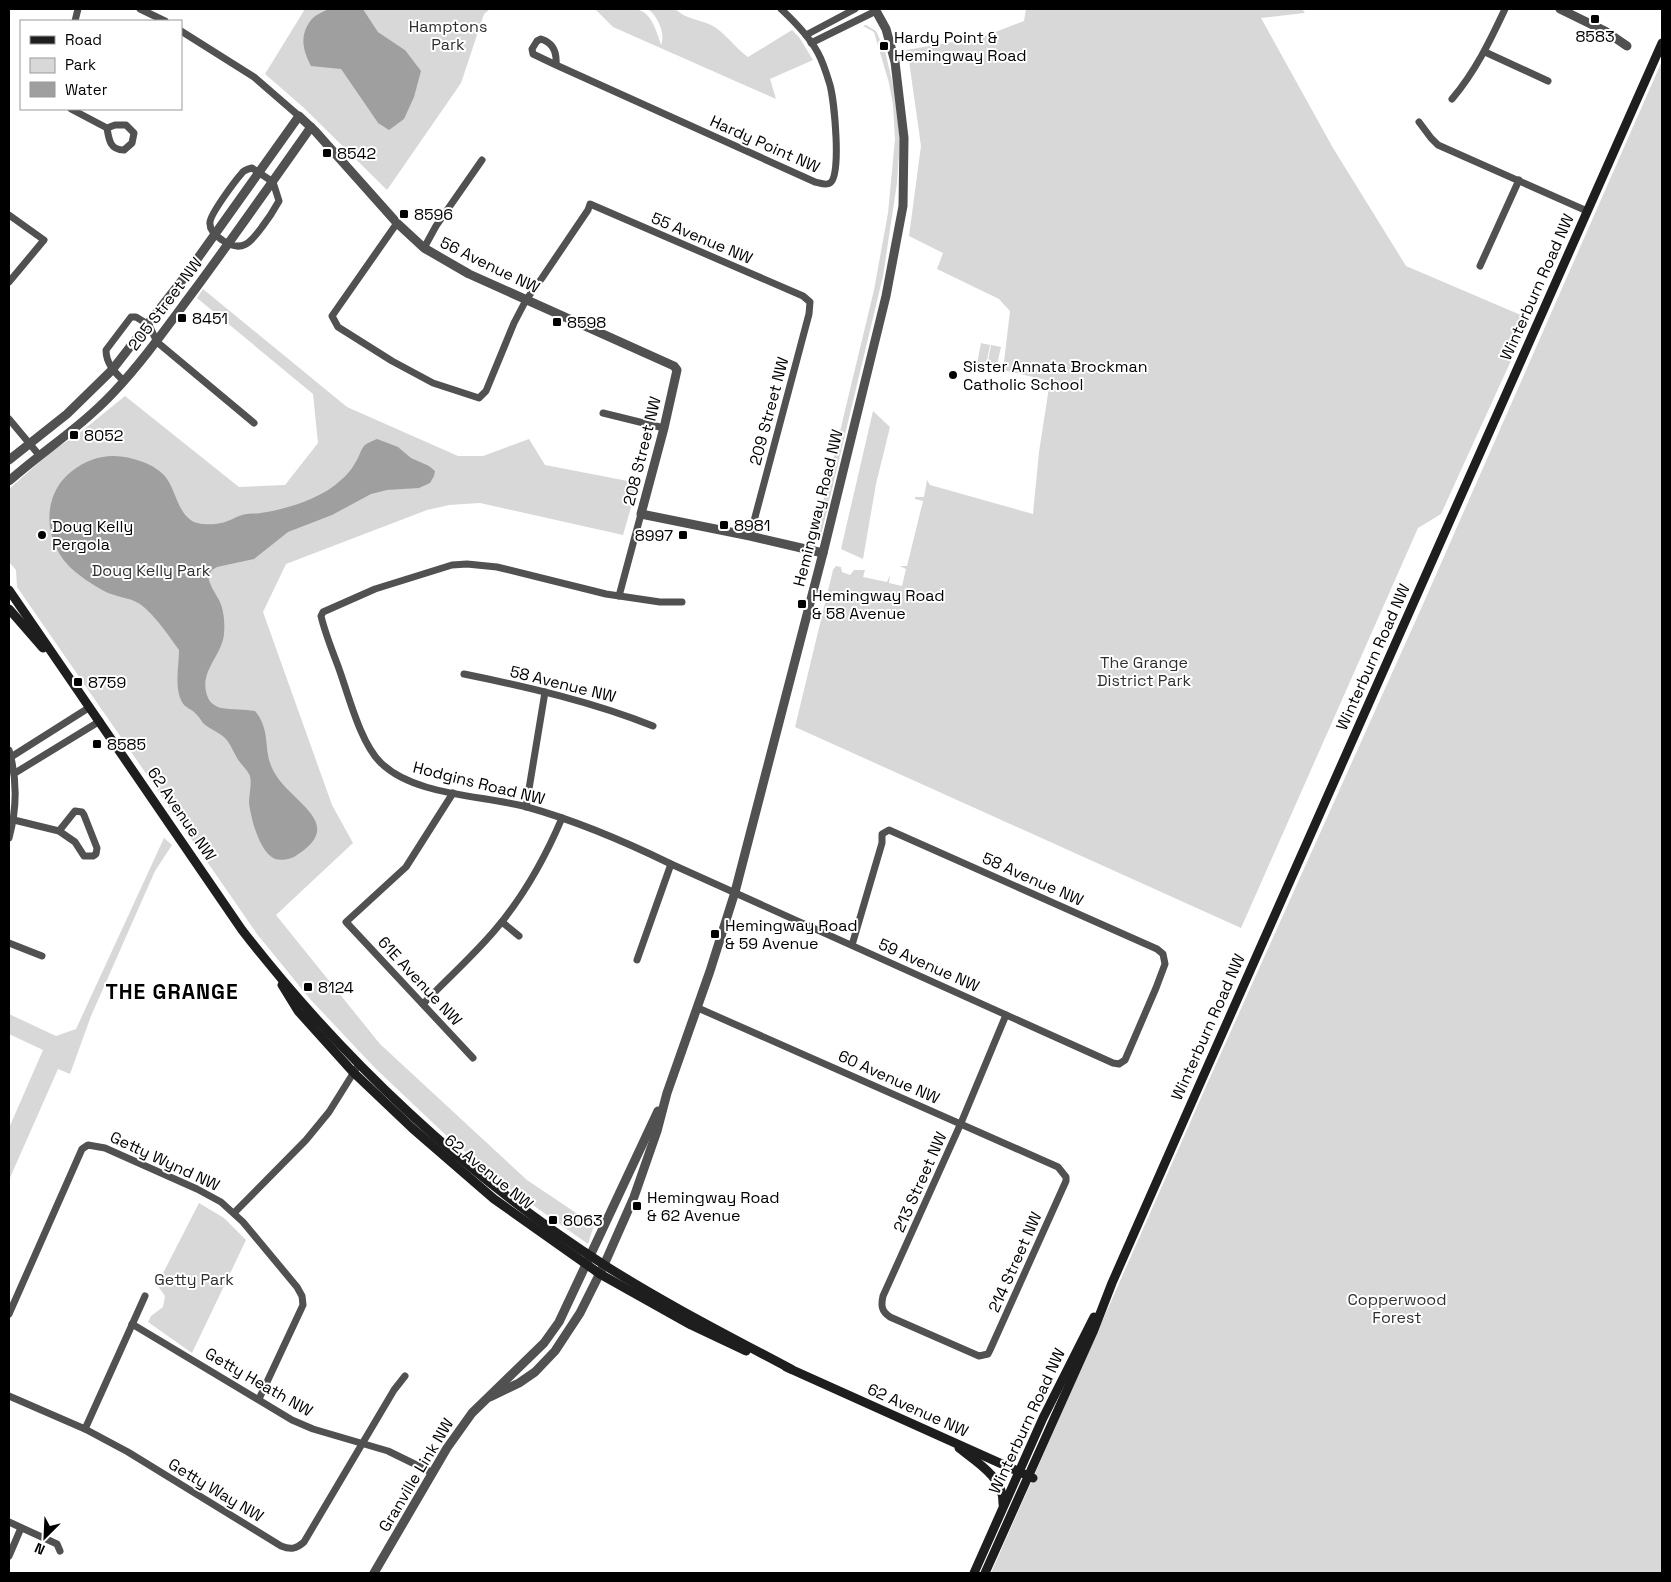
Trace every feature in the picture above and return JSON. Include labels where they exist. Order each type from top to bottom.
[{"type":"main road","name":"Winterburn Road NW","points":[[985,1573],[1031,1477],[1112,1283],[1662,43]]},
{"type":"main road","name":"62 Avenue NW","points":[[9,590],[242,930],[270,966],[298,1011],[356,1068],[412,1128],[494,1198],[600,1274],[731,1345],[791,1369],[1031,1477]]},
{"type":"main road","name":"62 Avenue NW","points":[[9,609],[69,679]]},
{"type":"main road","name":"62 Avenue NW","points":[[356,1068],[493,1186],[604,1265],[648,1292],[791,1369]]},
{"type":"main road","name":"Winterburn Road NW","points":[[974,1573],[1043,1418],[1112,1283]]},
{"type":"main road","points":[[952,1441],[997,1481],[1004,1494],[1003,1508]]},
{"type":"street","points":[[140,9],[163,20]]},
{"type":"street","name":"Hardy Point NW","points":[[556,65],[815,182],[827,185],[834,178],[836,159],[835,115],[830,85],[818,53],[806,35],[781,9]]},
{"type":"street","points":[[806,35],[855,9]]},
{"type":"street","points":[[1452,99],[1465,84],[1485,52],[1505,9]]},
{"type":"street","points":[[1560,9],[1574,11],[1627,46]]},
{"type":"street","points":[[811,44],[876,10]]},
{"type":"street","name":"Hemingway Road NW","points":[[591,1256],[667,1093],[698,1008],[735,892],[823,553],[886,296],[903,206],[904,138],[895,62],[886,29],[876,10]]},
{"type":"street","name":"56 Avenue NW","points":[[182,31],[254,77],[299,116],[397,223],[424,248],[469,274],[674,366],[677,370]]},
{"type":"street","points":[[1485,52],[1548,81]]},
{"type":"street","points":[[74,110],[107,128]]},
{"type":"street","name":"205 Street NW","points":[[9,460],[67,414],[112,370],[149,324],[215,235],[299,116]]},
{"type":"street","points":[[1419,122],[1430,138],[1438,145],[1588,212]]},
{"type":"street","name":"205 Street NW","points":[[9,481],[76,427],[124,381],[157,342],[311,127]]},
{"type":"street","points":[[424,248],[436,226],[482,160]]},
{"type":"street","points":[[252,168],[273,182],[279,201],[250,243],[238,247],[228,245],[215,235],[210,221],[219,204],[243,171],[252,168]]},
{"type":"street","points":[[1480,266],[1519,180]]},
{"type":"street","name":"55 Avenue NW","points":[[526,300],[588,210],[590,204],[803,296]]},
{"type":"street","points":[[9,215],[44,240],[9,282]]},
{"type":"street","points":[[397,223],[332,316],[338,327],[392,361],[433,383],[479,398],[486,391],[514,323],[526,300]]},
{"type":"street","name":"209 Street NW","points":[[750,536],[809,314],[810,302],[803,296]]},
{"type":"street","name":"205 Street NW","points":[[112,370],[106,354],[107,346],[131,317],[139,318],[149,324]]},
{"type":"street","points":[[149,324],[157,342],[254,422]]},
{"type":"street","points":[[112,370],[124,381]]},
{"type":"street","name":"208 Street NW","points":[[619,596],[664,428],[677,370]]},
{"type":"street","points":[[603,413],[664,428]]},
{"type":"street","points":[[9,419],[39,455]]},
{"type":"street","points":[[641,514],[823,553]]},
{"type":"street","name":"Hodgins Road NW","points":[[682,602],[660,602],[606,594],[497,567],[467,564],[452,565],[375,589],[323,612],[321,616],[360,728],[372,752],[381,763],[403,779],[428,788],[526,807],[562,818],[626,842],[735,892]]},
{"type":"street","name":"58 Avenue NW","points":[[464,674],[545,692],[622,713],[653,726]]},
{"type":"street","points":[[526,807],[545,692]]},
{"type":"street","points":[[9,838],[14,820],[11,812],[15,773],[10,753],[90,707]]},
{"type":"street","points":[[15,773],[100,721]]},
{"type":"street","name":"61E Avenue NW","points":[[454,793],[406,867],[346,922],[473,1058]]},
{"type":"street","points":[[14,820],[59,831],[75,842],[84,856],[96,854],[97,848],[82,812],[75,811],[59,831]]},
{"type":"street","points":[[423,1004],[502,922],[535,874],[562,818]]},
{"type":"street","name":"58 Avenue NW","points":[[852,945],[882,843],[882,834],[889,830],[1157,949],[1163,954],[1165,964],[1156,988],[1125,1060],[1119,1064],[1113,1063]]},
{"type":"street","points":[[637,960],[671,864]]},
{"type":"street","name":"59 Avenue NW","points":[[735,892],[1113,1063]]},
{"type":"street","points":[[502,922],[519,936]]},
{"type":"street","points":[[9,943],[42,956]]},
{"type":"street","name":"60 Avenue NW","points":[[698,1008],[1058,1167],[1066,1177]]},
{"type":"street","name":"213 Street NW","points":[[984,1355],[979,1356],[890,1317],[885,1314],[881,1305],[883,1296],[961,1123],[1006,1015]]},
{"type":"street","points":[[259,1400],[302,1305],[302,1296],[297,1287],[234,1213],[306,1140],[329,1112],[356,1068]]},
{"type":"street","name":"Hemingway Road NW","points":[[604,1265],[634,1196],[657,1131],[667,1093]]},
{"type":"street","name":"Getty Wynd NW","points":[[9,1314],[82,1149],[88,1145],[104,1148],[197,1189],[222,1202],[234,1213]]},
{"type":"street","name":"214 Street NW","points":[[984,1355],[990,1350],[1066,1182],[1066,1177]]},
{"type":"street","name":"Granville Link NW","points":[[374,1573],[460,1428],[472,1413],[544,1343],[559,1322],[591,1256]]},
{"type":"street","name":"Granville Link NW","points":[[490,1397],[519,1383],[546,1361],[571,1329],[604,1265]]},
{"type":"street","points":[[85,1429],[145,1296]]},
{"type":"street","name":"Getty Heath NW","points":[[132,1324],[303,1425],[388,1451],[433,1473]]},
{"type":"street","points":[[364,1443],[394,1390],[405,1376]]},
{"type":"street","name":"Getty Way NW","points":[[9,1396],[85,1429],[128,1452],[290,1550],[297,1548],[304,1542],[364,1443]]},
{"type":"street","points":[[9,1522],[57,1544],[60,1550]]},
{"type":"street","points":[[9,1556],[21,1528]]},
{"type":"green space","name":"Hamptons Park","points":[[305,9],[328,9],[312,19],[341,69],[378,123],[405,50],[378,32],[363,9],[490,9],[484,14],[461,83],[387,190],[303,107],[265,74]]},
{"type":"green space","points":[[595,9],[639,10],[651,20],[661,45],[660,25],[648,9],[675,9],[683,15],[716,28],[748,57],[792,30],[799,37],[813,60],[770,79],[776,99],[613,27]]},
{"type":"green space","name":"The Grange District Park","points":[[1026,9],[1302,9],[1305,13],[1261,18],[1333,148],[1406,266],[1530,319],[1441,514],[1418,528],[1241,928],[795,727],[833,570],[836,566],[841,567],[842,572],[850,575],[854,570],[865,570],[863,577],[887,582],[890,575],[889,583],[902,586],[906,569],[900,566],[907,566],[923,501],[915,499],[915,497],[924,497],[927,480],[930,485],[1033,514],[1039,452],[1050,381],[1003,370],[1010,311],[999,299],[937,269],[943,253],[909,236],[921,146],[906,50],[982,37],[1024,21]]},
{"type":"green space","points":[[866,25],[876,31],[885,51],[894,89],[900,140],[897,183],[883,276],[821,535],[808,539],[816,531],[874,290],[888,213],[895,139],[893,105],[889,83],[874,32],[863,26]]},
{"type":"green space","name":"Copperwood Forest","points":[[1662,61],[1662,1573],[991,1573],[1208,1082],[1424,602]]},
{"type":"green space","name":"Doug Kelly Park","points":[[203,289],[347,407],[458,456],[483,456],[529,439],[545,465],[638,483],[623,535],[480,503],[449,505],[427,510],[286,564],[263,612],[332,805],[353,843],[276,915],[380,1044],[527,1180],[594,1225],[588,1244],[510,1189],[450,1139],[375,1068],[310,999],[257,934],[17,587],[16,570],[9,562],[9,489],[53,450],[77,435],[125,396],[239,487],[285,485],[318,443],[313,394],[197,298]]},
{"type":"green space","points":[[981,343],[990,345],[985,371],[976,369]]},
{"type":"green space","points":[[991,345],[1001,347],[995,373],[986,371]]},
{"type":"green space","points":[[873,411],[890,427],[876,484],[863,559],[841,549]]},
{"type":"green space","points":[[164,838],[172,845],[155,871],[91,1016],[70,1074],[58,1069],[9,1180],[9,1128],[43,1050],[9,1034],[9,1014],[56,1036],[76,1029]]},
{"type":"green space","name":"Getty Park","points":[[199,1203],[224,1218],[246,1240],[192,1353],[148,1322],[151,1316],[163,1307],[165,1296],[157,1285]]},
{"type":"water","points":[[328,9],[363,9],[378,32],[405,50],[421,71],[414,97],[404,119],[389,130],[378,123],[341,69],[311,66],[304,49],[305,32],[313,18]]},
{"type":"water","points":[[377,439],[398,447],[411,458],[429,466],[435,471],[430,483],[419,488],[387,490],[371,494],[332,515],[288,532],[254,559],[217,567],[208,576],[221,604],[224,634],[206,678],[205,686],[208,697],[212,703],[221,708],[255,711],[263,725],[269,761],[272,768],[279,780],[316,822],[317,832],[311,843],[292,858],[284,860],[275,859],[264,849],[254,825],[249,803],[251,783],[249,774],[225,738],[205,725],[182,702],[178,690],[179,650],[156,619],[140,604],[104,591],[75,572],[68,565],[54,542],[50,529],[49,516],[51,504],[55,492],[62,481],[80,465],[106,456],[124,457],[146,463],[162,473],[170,484],[183,512],[192,521],[202,524],[218,524],[244,514],[292,506],[324,493],[349,472],[365,445]]},
{"type":"place","name":"8583","points":[[1595,19]]},
{"type":"place","name":"Hardy Point & Hemingway Road","points":[[884,46]]},
{"type":"place","name":"8542","points":[[327,153]]},
{"type":"place","name":"8596","points":[[404,214]]},
{"type":"place","name":"8451","points":[[182,318]]},
{"type":"place","name":"8598","points":[[557,322]]},
{"type":"place","name":"Sister Annata Brockman Catholic School","points":[[953,375]]},
{"type":"place","name":"8052","points":[[74,435]]},
{"type":"place","name":"8981","points":[[724,525]]},
{"type":"place","name":"Doug Kelly Pergola","points":[[42,535]]},
{"type":"place","name":"8997","points":[[683,535]]},
{"type":"place","name":"Hemingway Road & 58 Avenue","points":[[802,604]]},
{"type":"place","name":"8759","points":[[78,682]]},
{"type":"place","name":"8585","points":[[97,744]]},
{"type":"place","name":"Hemingway Road & 59 Avenue","points":[[715,934]]},
{"type":"place","name":"8124","points":[[308,987]]},
{"type":"place","name":"Hemingway Road & 62 Avenue","points":[[637,1206]]},
{"type":"place","name":"8063","points":[[553,1220]]},
{"type":"district","name":"THE GRANGE","points":[[172,991]]}]
